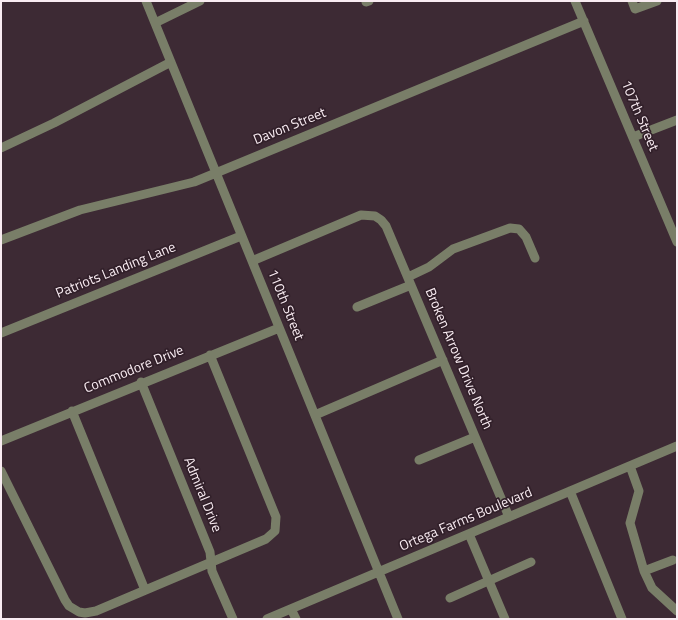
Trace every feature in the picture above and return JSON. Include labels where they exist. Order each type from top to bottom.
[{"type":"street","name":"110th Street","points":[[146,1],[398,619]]},
{"type":"street","points":[[155,23],[200,1]]},
{"type":"street","name":"107th Street","points":[[575,1],[677,242]]},
{"type":"street","points":[[632,1],[635,9],[657,1]]},
{"type":"street","name":"Davon Street","points":[[1,240],[80,210],[185,184],[215,173],[584,21]]},
{"type":"street","points":[[1,148],[54,123],[171,62]]},
{"type":"street","points":[[633,137],[677,120]]},
{"type":"street","name":"Broken Arrow Drive North","points":[[252,261],[356,217],[368,215],[375,216],[386,226],[509,517]]},
{"type":"street","points":[[356,307],[409,281],[453,249],[510,228],[518,229],[526,237],[535,258]]},
{"type":"street","name":"Patriots Landing Lane","points":[[1,332],[241,236]]},
{"type":"street","name":"Commodore Drive","points":[[1,441],[72,410],[279,328]]},
{"type":"street","points":[[1,471],[65,600],[69,606],[79,612],[85,613],[96,610],[266,539],[275,531],[277,524],[276,517],[210,355]]},
{"type":"street","points":[[315,415],[443,360]]},
{"type":"street","name":"Admiral Drive","points":[[141,382],[210,552],[212,571],[233,619]]},
{"type":"street","points":[[72,410],[145,590]]},
{"type":"street","points":[[419,460],[475,437]]},
{"type":"street","name":"Ortega Farms Boulevard","points":[[267,619],[677,446]]},
{"type":"street","points":[[630,466],[639,491],[630,523],[644,571],[652,588],[677,611]]},
{"type":"street","points":[[570,491],[622,619]]},
{"type":"street","points":[[469,534],[505,619]]},
{"type":"street","points":[[644,571],[673,560]]},
{"type":"street","points":[[450,598],[531,562]]},
{"type":"street","points":[[291,609],[296,619]]}]
